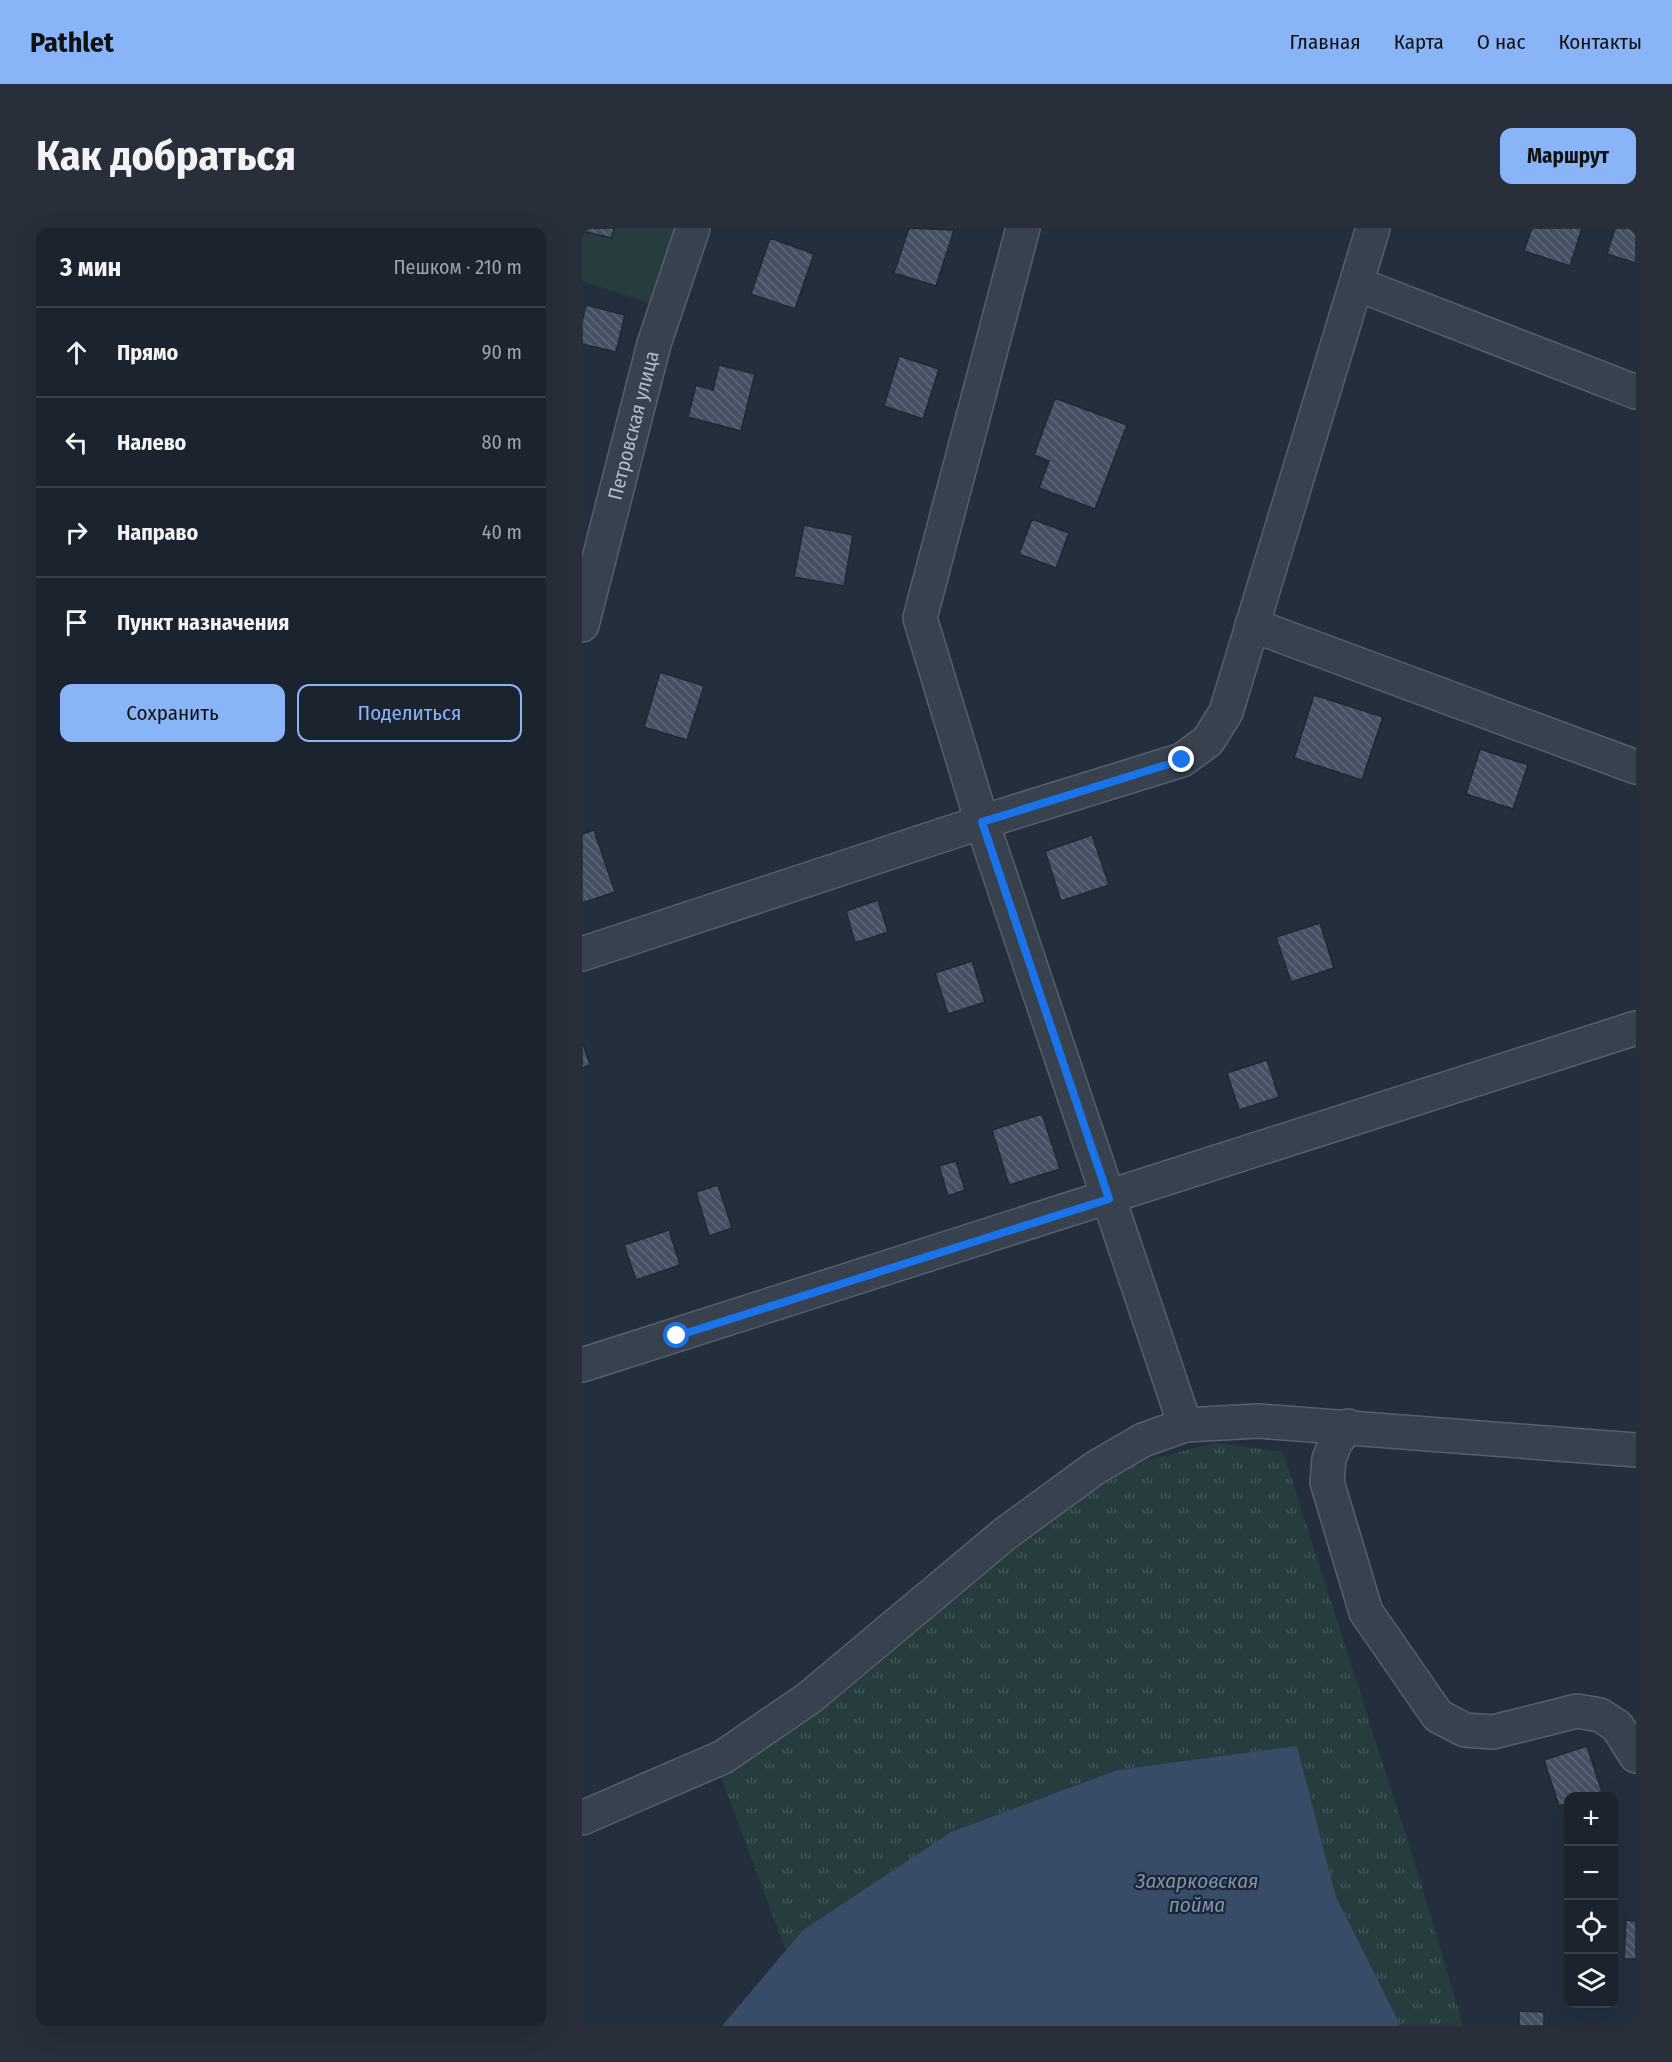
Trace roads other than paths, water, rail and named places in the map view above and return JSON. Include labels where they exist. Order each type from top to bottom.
[{"type":"street","name":"Петровская улица","points":[[582,626],[594,536],[693,228]]},
{"type":"street","points":[[1023,228],[920,618],[982,822],[1185,1425]]},
{"type":"street","points":[[582,954],[982,822],[1182,760],[1208,741],[1226,712],[1373,228]]},
{"type":"street","points":[[1357,284],[1636,392]]},
{"type":"street","points":[[1252,625],[1636,767]]},
{"type":"street","points":[[582,1365],[1109,1199],[1636,1028]]},
{"type":"street","points":[[582,1818],[723,1757],[809,1698],[1006,1533],[1095,1468],[1143,1440],[1185,1425],[1258,1420],[1636,1450]]},
{"type":"street","points":[[1348,1426],[1335,1443],[1329,1459],[1327,1482],[1366,1612],[1438,1716],[1465,1730],[1493,1732],[1577,1711],[1600,1715],[1617,1726],[1636,1756]]},
{"type":"water","name":"Захарковская пойма","points":[[1297,1746],[1336,1897],[1399,2026],[722,2026],[803,1930],[951,1832],[1117,1770]]}]
